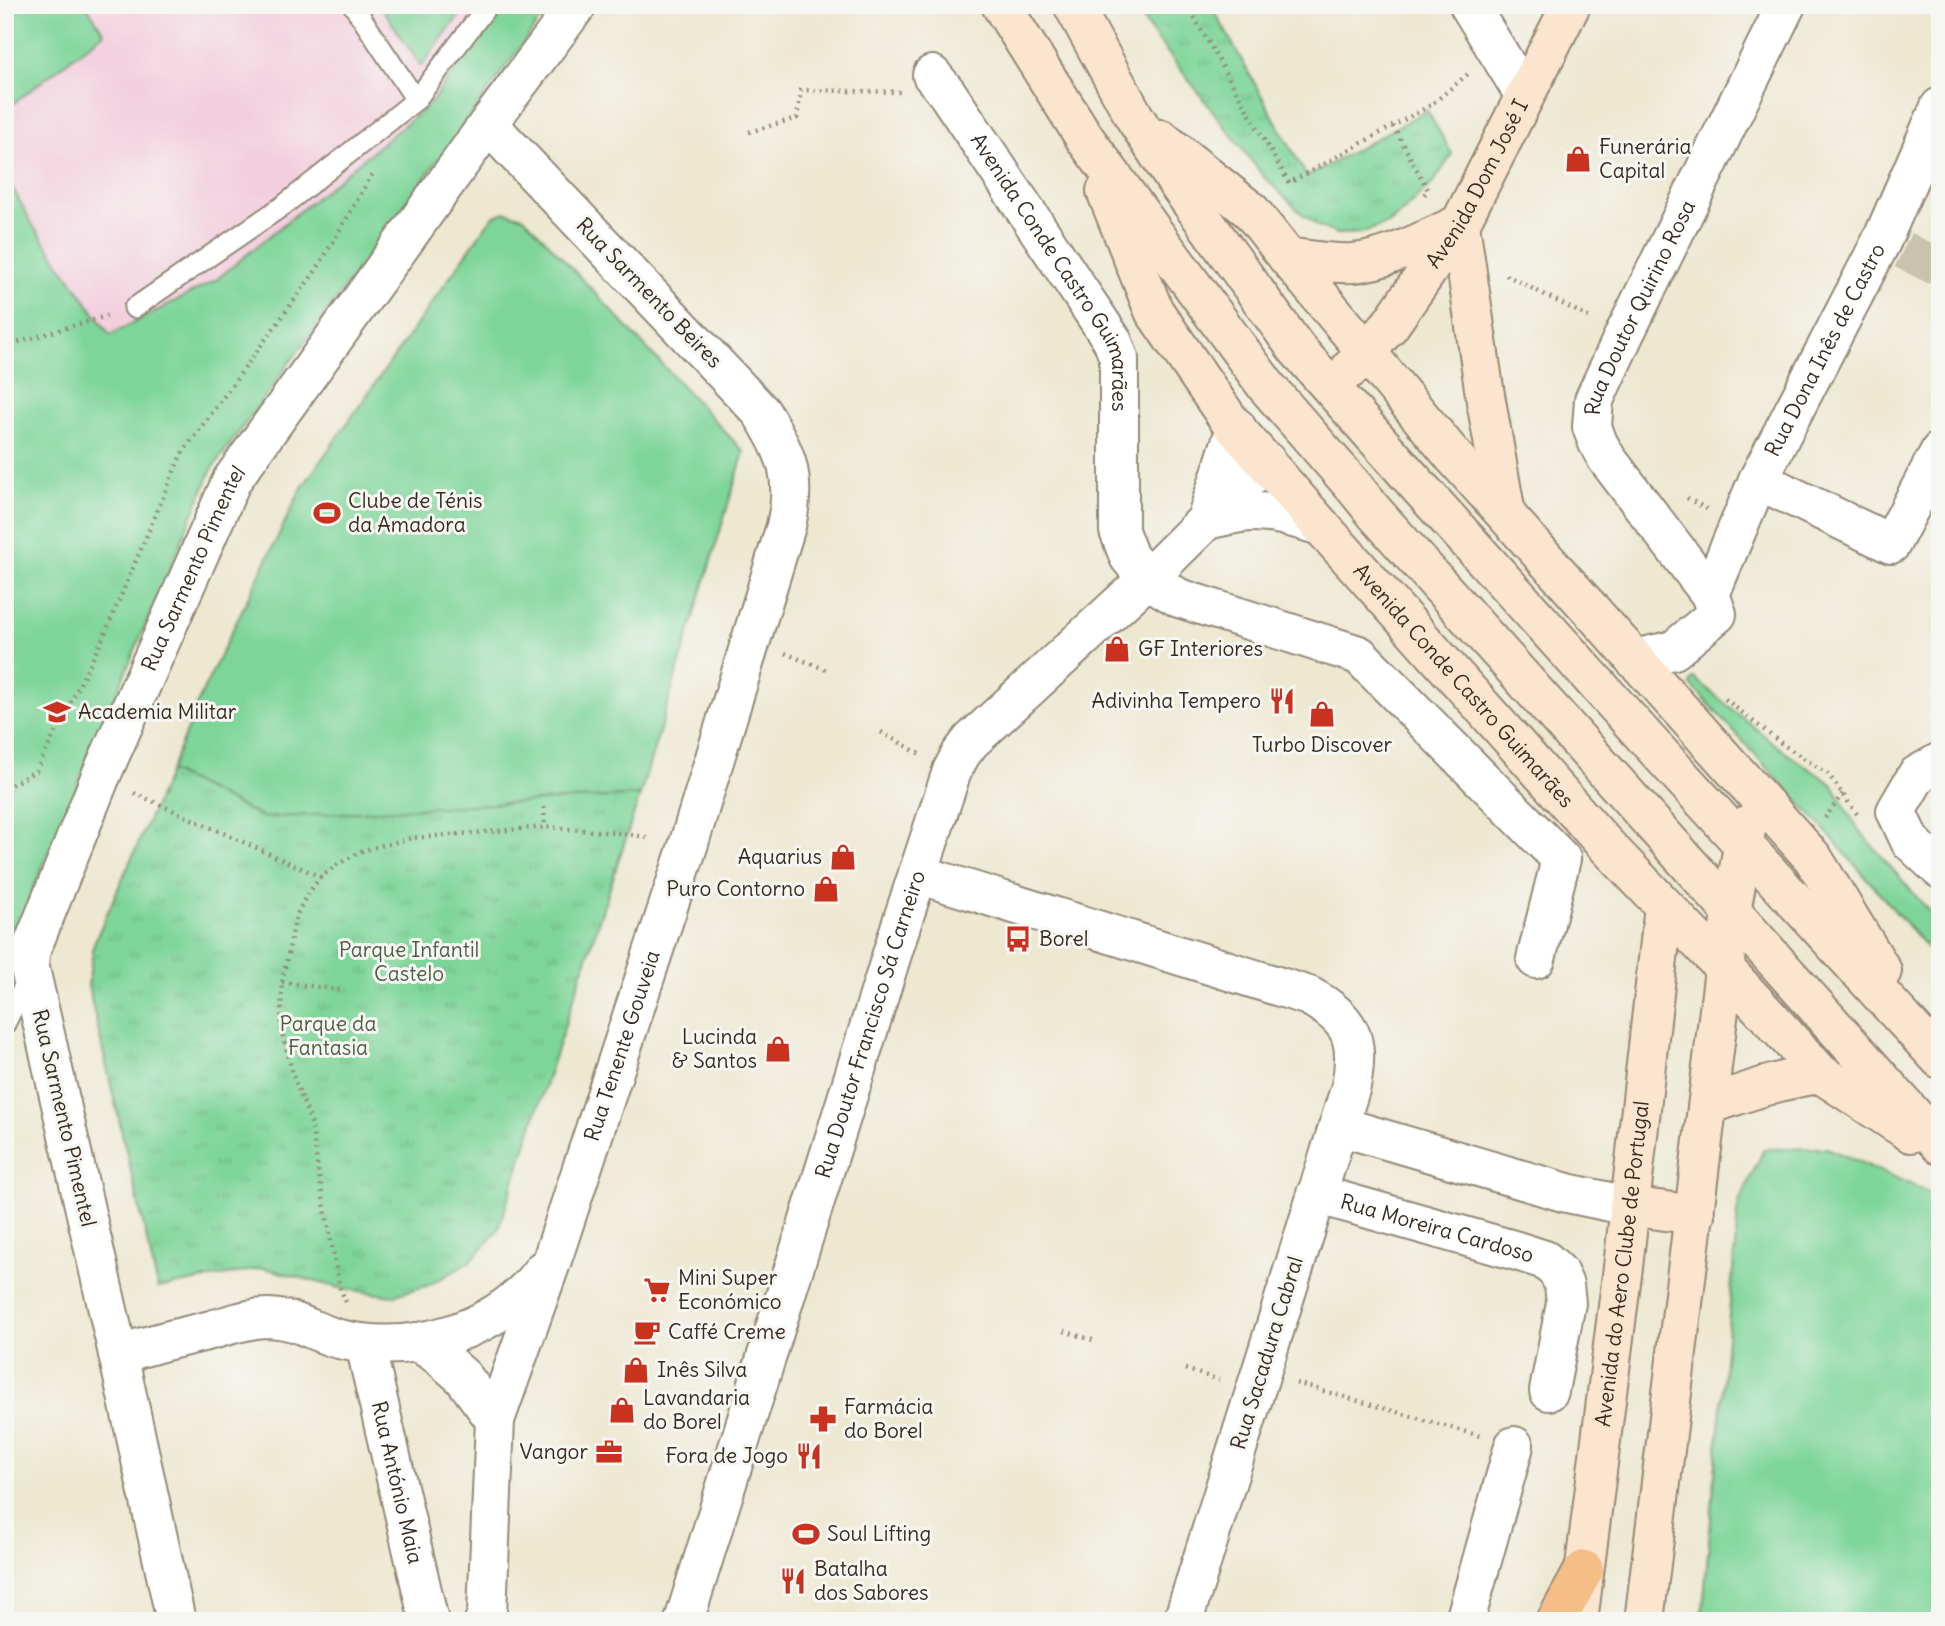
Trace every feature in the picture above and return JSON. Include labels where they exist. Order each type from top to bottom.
[{"type":"highway","points":[[1556,1621],[1584,1570]]},
{"type":"main road","name":"Avenida Conde Castro Guimarães","points":[[1002,5],[1086,140],[1267,387],[1375,513],[1940,1145]]},
{"type":"main road","points":[[1073,5],[1135,118],[1177,183],[1288,337],[1429,498],[1933,1051]]},
{"type":"main road","name":"Avenida Dom José I","points":[[1266,461],[1390,325],[1461,224],[1571,5]]},
{"type":"main road","points":[[1135,118],[1251,211],[1454,457],[1813,858],[1933,1051]]},
{"type":"main road","name":"Avenida Conde Castro Guimarães","points":[[1086,140],[1154,311],[1236,428],[1603,842],[1821,1074],[1940,1152]]},
{"type":"main road","points":[[1288,258],[1353,263],[1378,258],[1461,224],[1485,395],[1506,514]]},
{"type":"main road","points":[[1644,1621],[1731,912],[1753,792]]},
{"type":"main road","points":[[1632,870],[1743,843]]},
{"type":"main road","name":"Avenida do Aero Clube de Portugal","points":[[1578,1621],[1664,906]]},
{"type":"main road","points":[[1708,1105],[1774,1083],[1821,1074]]},
{"type":"main road","points":[[1629,1206],[1695,1215]]},
{"type":"street","name":"Rua Sarmento Pimentel","points":[[176,1621],[31,973],[31,950],[100,778],[232,480],[577,5]]},
{"type":"street","points":[[1469,5],[1525,96]]},
{"type":"street","name":"Rua Doutor Quirino Rosa","points":[[1710,594],[1607,459],[1592,427],[1594,400],[1786,5]]},
{"type":"street","name":"Avenida Conde Castro Guimarães","points":[[940,84],[1112,340],[1119,358],[1119,531],[1129,558],[1147,579],[1178,598],[1359,655],[1560,859],[1536,959]]},
{"type":"street","name":"Rua Dona Inês de Castro","points":[[1634,659],[1674,650],[1717,614],[1710,594],[1758,481],[1893,245],[1940,107]]},
{"type":"street","name":"Rua Sarmento Beires","points":[[488,124],[761,412],[779,444],[790,475]]},
{"type":"street","name":"Rua Doutor Francisco Sá Carneiro","points":[[1206,520],[1236,428]]},
{"type":"street","points":[[1758,481],[1891,544],[1940,451]]},
{"type":"street","name":"Rua Doutor Francisco Sá Carneiro","points":[[684,1621],[952,771],[971,741],[1147,579],[1266,461]]},
{"type":"street","name":"Rua Tenente Gouveia","points":[[484,1621],[487,1614],[495,1420],[553,1257],[688,846],[786,526],[792,501],[790,475]]},
{"type":"street","points":[[1206,520],[1240,513],[1266,513],[1321,526]]},
{"type":"street","points":[[1940,762],[1917,775],[1896,811],[1910,841],[1940,869]]},
{"type":"street","name":"Rua Sacadura Cabral","points":[[918,874],[1309,996],[1329,1007],[1347,1027],[1353,1040],[1355,1068],[1352,1086],[1184,1621]]},
{"type":"street","points":[[1339,1126],[1567,1193],[1629,1206]]},
{"type":"street","name":"Rua Moreira Cardoso","points":[[1317,1194],[1517,1251],[1545,1261],[1558,1272],[1564,1285],[1566,1303],[1549,1391]]},
{"type":"street","points":[[118,1354],[255,1319],[291,1320],[337,1338],[366,1344],[396,1345],[442,1338],[491,1317],[533,1284],[553,1257]]},
{"type":"street","points":[[418,1342],[463,1377],[495,1420]]},
{"type":"street","name":"Rua António Maia","points":[[366,1344],[429,1621]]},
{"type":"street","points":[[1465,1621],[1514,1446]]},
{"type":"lane","points":[[353,5],[416,100]]},
{"type":"lane","points":[[134,308],[284,205],[416,100],[488,5]]},
{"type":"lane","points":[[5,1024],[31,973]]},
{"type":"path","points":[[1187,5],[1289,183],[1431,105],[1496,48]]},
{"type":"path","points":[[749,132],[797,118],[801,90],[940,84]]},
{"type":"path","points":[[1393,126],[1428,190],[1420,199]]},
{"type":"path","points":[[1506,275],[1566,305]]},
{"type":"path","points":[[5,346],[134,308]]},
{"type":"path","points":[[752,638],[829,671]]},
{"type":"path","points":[[1720,695],[1782,744],[1828,774],[1863,824]]},
{"type":"path","points":[[100,778],[321,877]]},
{"type":"path","points":[[544,807],[545,827]]},
{"type":"path","points":[[366,1344],[340,1288],[318,1176],[311,1122],[293,1075],[281,1028],[282,982],[296,916],[306,896],[321,877],[338,864],[364,850],[412,838],[545,827],[628,834],[688,846]]},
{"type":"path","points":[[282,982],[339,990]]},
{"type":"path","points":[[1064,1331],[1093,1340]]},
{"type":"path","points":[[1255,1393],[1274,1398],[1281,1378],[1514,1446]]},
{"type":"shaded area","name":"Academia Militar","points":[[5,5],[551,5],[212,469],[5,955]]},
{"type":"green space","points":[[5,5],[86,5],[104,33],[5,110]]},
{"type":"green space","points":[[380,5],[467,5],[421,66]]},
{"type":"green space","points":[[502,5],[551,5],[212,469],[5,955],[5,174],[32,224],[110,335],[216,280],[431,103]]},
{"type":"green space","points":[[1134,5],[1211,5],[1307,177],[1427,110],[1452,154],[1434,182],[1390,223],[1361,233],[1337,234],[1318,226],[1264,177],[1147,26]]},
{"type":"green space","points":[[506,212],[524,217],[744,452],[640,795],[264,818],[170,771],[201,695],[301,489],[493,216]]},
{"type":"green space","points":[[1694,678],[1782,750],[1832,784],[1857,828],[1940,924],[1940,963],[1823,828],[1690,684]]},
{"type":"green space","name":"Parque da Fantasia","points":[[170,771],[264,818],[640,795],[498,1230],[470,1262],[429,1285],[392,1296],[340,1288],[264,1268],[158,1288],[88,986],[94,943]]},
{"type":"green space","points":[[1827,1148],[1940,1197],[1940,1621],[1702,1621],[1739,1202],[1764,1149]]},
{"type":"tunnel","points":[[1903,250],[1940,268]]},
{"type":"place","name":"Funerária Capital","points":[[1578,159]]},
{"type":"place","name":"Clube de Ténis da Amadora","points":[[327,513]]},
{"type":"place","name":"GF Interiores","points":[[1117,649]]},
{"type":"place","name":"Adivinha Tempero","points":[[1282,701]]},
{"type":"place","name":"Academia Militar","points":[[57,712]]},
{"type":"place","name":"Turbo Discover","points":[[1322,714]]},
{"type":"place","name":"Aquarius","points":[[843,857]]},
{"type":"place","name":"Puro Contorno","points":[[826,889]]},
{"type":"place","name":"Borel","points":[[1018,939]]},
{"type":"place","name":"Lucinda & Santos","points":[[778,1049]]},
{"type":"place","name":"Mini Super Económico","points":[[657,1290]]},
{"type":"place","name":"Caffé Creme","points":[[647,1332]]},
{"type":"place","name":"Inês Silva","points":[[636,1370]]},
{"type":"place","name":"Lavandaria do Borel","points":[[622,1410]]},
{"type":"place","name":"Farmácia do Borel","points":[[823,1419]]},
{"type":"place","name":"Vangor","points":[[609,1452]]},
{"type":"place","name":"Fora de Jogo","points":[[809,1456]]},
{"type":"place","name":"Soul Lifting","points":[[806,1534]]},
{"type":"place","name":"Batalha dos Sabores","points":[[793,1581]]},
{"type":"park label","name":"Parque Infantil Castelo","points":[[409,962]]}]
